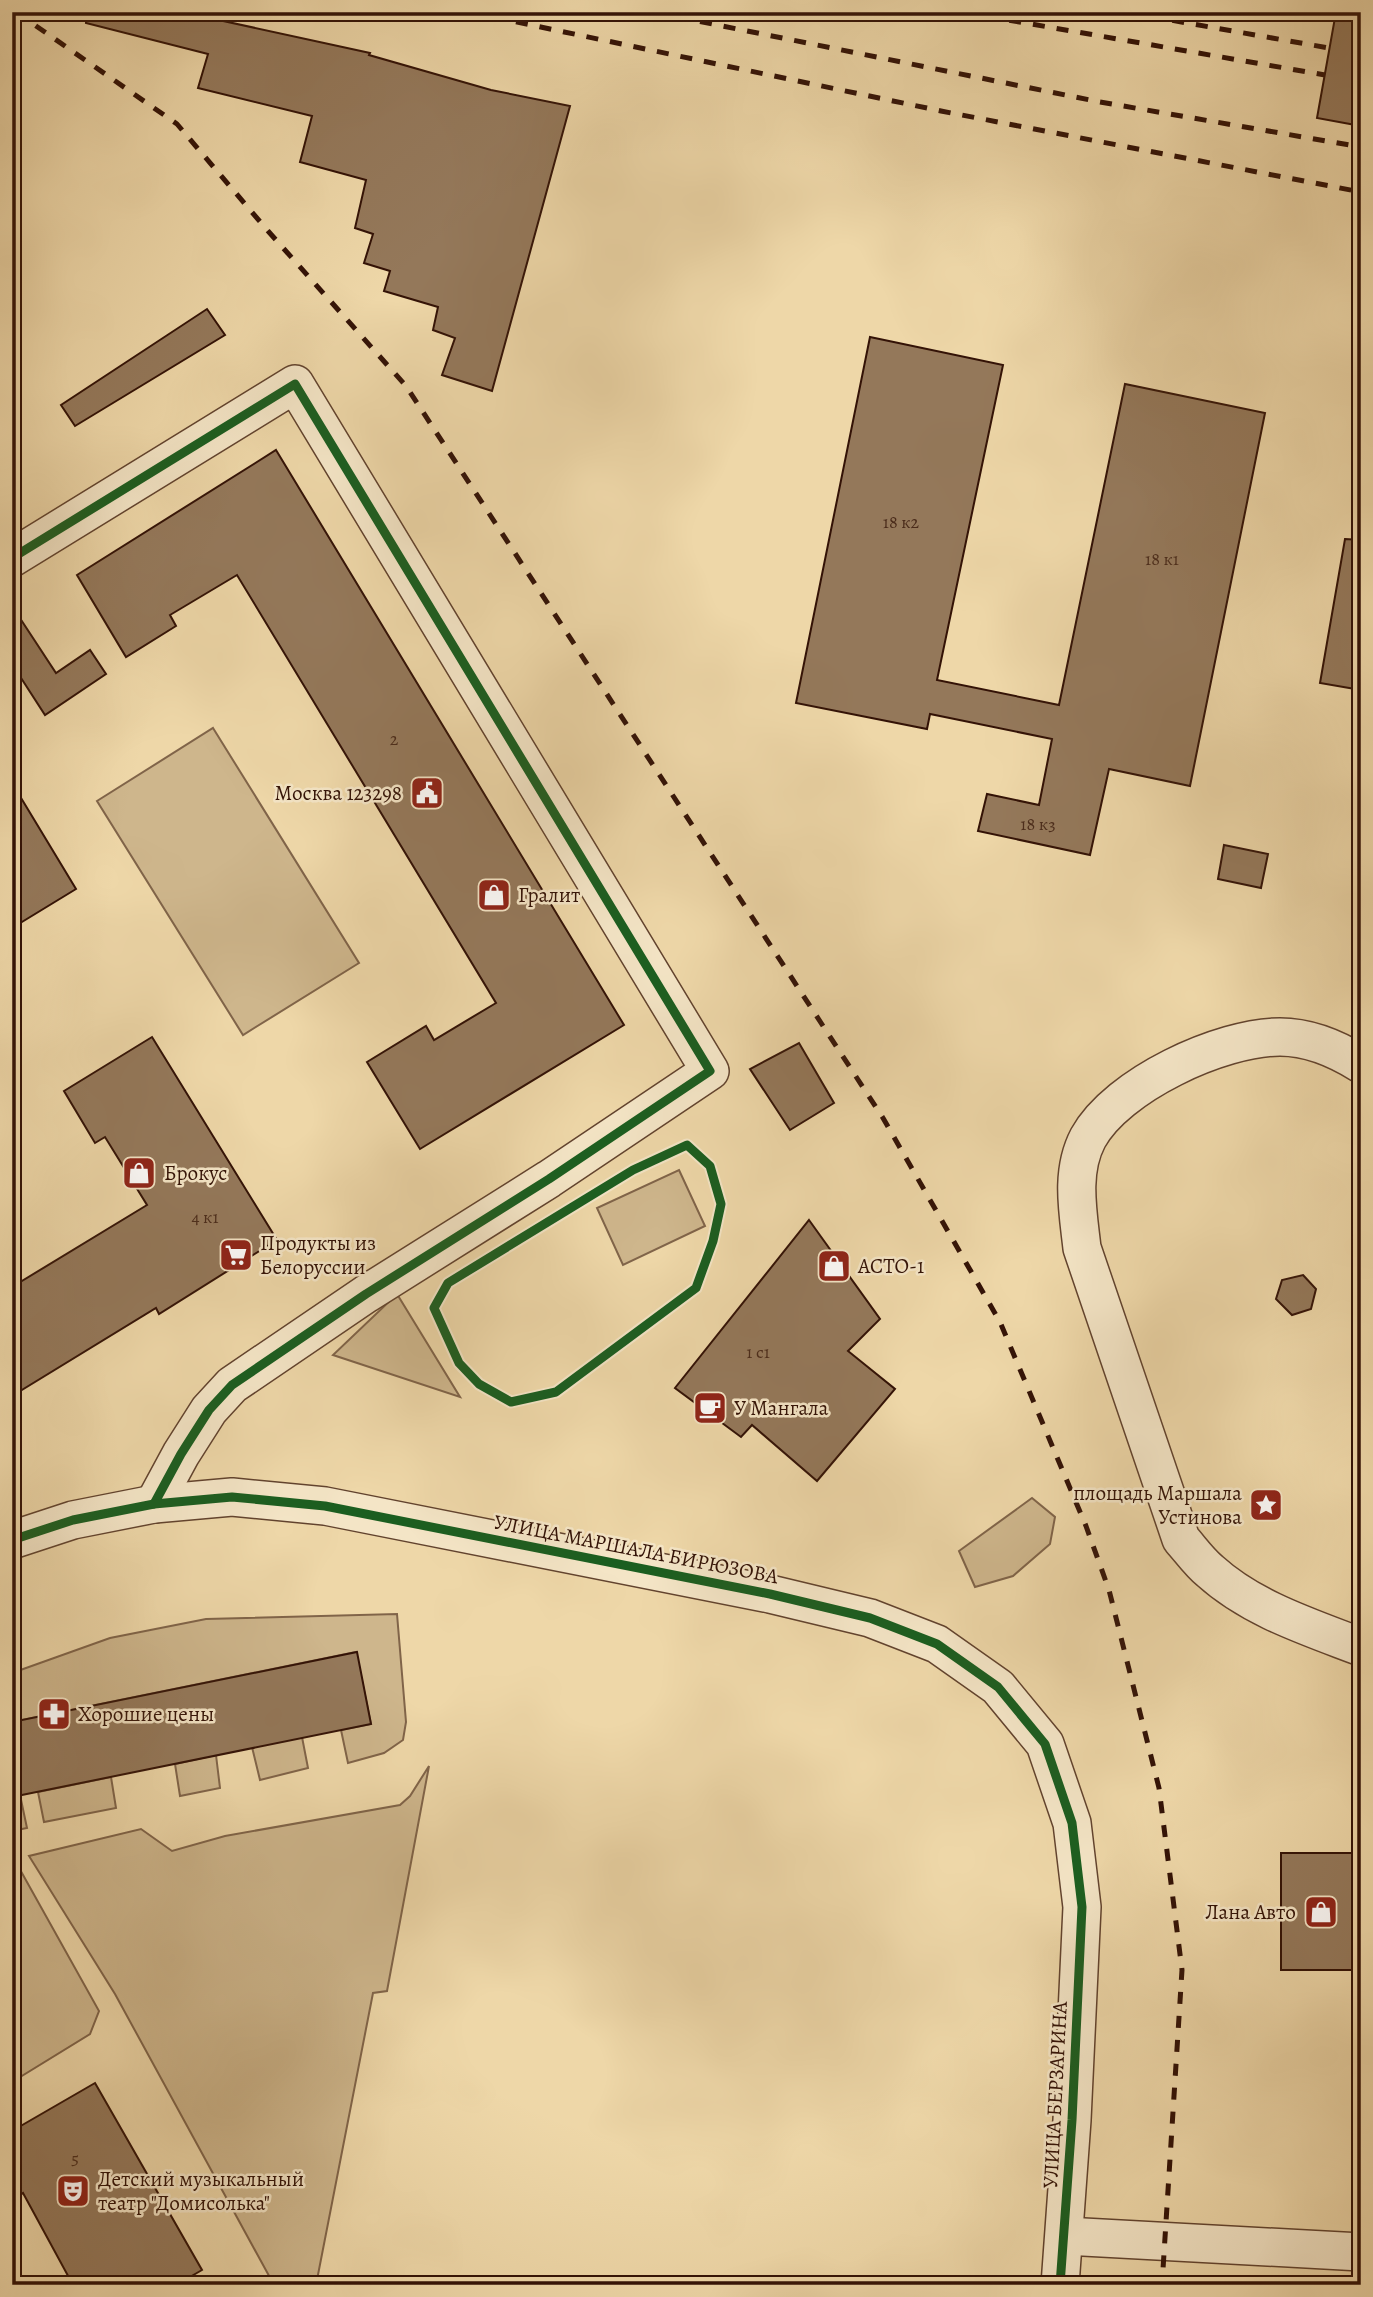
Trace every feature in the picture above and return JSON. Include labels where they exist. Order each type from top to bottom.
[{"type":"street","points":[[12,558],[295,384],[710,1071],[549,1178],[366,1294],[232,1385],[209,1410],[181,1454],[155,1504]]},
{"type":"street","points":[[1361,1063],[1315,1042],[1280,1037],[1228,1046],[1183,1062],[1138,1087],[1101,1119],[1087,1140],[1078,1170],[1077,1205],[1083,1248],[1181,1539],[1210,1571],[1250,1600],[1306,1626],[1361,1647]]},
{"type":"street","name":"УЛИЦА МАРШАЛА БИРЮЗОВА","points":[[12,1540],[73,1520],[155,1504],[232,1497],[325,1506],[770,1594],[870,1618],[937,1644],[998,1687],[1045,1744],[1072,1823],[1082,1907]]},
{"type":"street","name":"УЛИЦА БЕРЗАРИНА","points":[[1060,2285],[1065,2236],[1082,1907]]},
{"type":"street","points":[[1065,2236],[1361,2252]]},
{"type":"shaded area","points":[[213,728],[359,963],[243,1035],[97,801]]},
{"type":"shaded area","points":[[679,1170],[705,1226],[623,1265],[597,1208]]},
{"type":"shaded area","points":[[397,1294],[460,1397],[333,1355]]},
{"type":"shaded area","points":[[1032,1498],[1055,1517],[1050,1544],[1013,1576],[975,1587],[959,1551]]},
{"type":"shaded area","points":[[397,1614],[406,1722],[403,1740],[384,1753],[348,1763],[341,1730],[371,1724],[356,1652],[12,1722],[12,1673],[110,1638],[206,1619]]},
{"type":"shaded area","points":[[302,1737],[308,1768],[260,1780],[252,1747]]},
{"type":"shaded area","points":[[216,1755],[220,1788],[180,1796],[175,1764]]},
{"type":"shaded area","points":[[429,1766],[387,1991],[373,1993],[316,2285],[274,2285],[115,1994],[29,1856],[141,1829],[172,1851],[225,1836],[400,1805],[410,1796]]},
{"type":"shaded area","points":[[111,1777],[116,1808],[44,1822],[38,1792]]},
{"type":"shaded area","points":[[20,1795],[27,1828],[12,1831],[12,1797]]},
{"type":"shaded area","points":[[13,1857],[99,2011],[90,2034],[12,2082]]},
{"type":"building","points":[[87,12],[182,12],[370,53],[369,55],[491,90],[570,106],[492,391],[442,375],[455,338],[433,330],[438,307],[384,291],[390,271],[364,263],[373,234],[355,228],[366,180],[300,162],[312,116],[198,88],[208,54],[86,23]]},
{"type":"building","points":[[1336,12],[1361,12],[1361,126],[1317,118]]},
{"type":"building","points":[[207,309],[225,335],[75,426],[61,405]]},
{"type":"building","points":[[870,337],[1003,365],[937,680],[1059,705],[1125,384],[1265,413],[1190,786],[1109,769],[1090,855],[978,831],[987,794],[1039,805],[1052,739],[930,714],[927,729],[796,703]]},
{"type":"building","points":[[276,450],[624,1025],[420,1149],[367,1062],[426,1026],[434,1040],[496,1003],[237,575],[170,615],[176,626],[126,657],[77,575]]},
{"type":"building","points":[[1345,539],[1361,540],[1361,690],[1320,683]]},
{"type":"building","points":[[12,606],[56,673],[90,650],[106,674],[45,715],[12,664]]},
{"type":"building","points":[[12,783],[76,889],[12,928]]},
{"type":"building","points":[[1224,845],[1268,854],[1261,888],[1218,879]]},
{"type":"building","points":[[152,1037],[277,1240],[159,1314],[156,1308],[12,1396],[12,1287],[147,1205],[105,1137],[95,1143],[64,1091]]},
{"type":"building","points":[[799,1043],[834,1103],[790,1130],[750,1069]]},
{"type":"building","points":[[809,1220],[880,1319],[848,1351],[895,1389],[817,1481],[752,1425],[741,1437],[675,1388]]},
{"type":"building","points":[[1303,1275],[1316,1289],[1311,1309],[1292,1315],[1276,1299],[1282,1280]]},
{"type":"building","points":[[357,1652],[371,1724],[12,1797],[12,1722]]},
{"type":"building","name":"Лана Авто","points":[[1281,1853],[1361,1853],[1361,1970],[1281,1970]]},
{"type":"building","points":[[95,2083],[202,2270],[176,2285],[73,2285],[23,2193],[12,2201],[12,2131]]},
{"type":"railway","points":[[16,12],[177,124],[406,386],[883,1118],[1000,1322],[1086,1526],[1109,1590],[1159,1788],[1182,1970],[1162,2285]]},
{"type":"railway","points":[[469,12],[941,111],[1361,192]]},
{"type":"railway","points":[[653,12],[1100,102],[1361,147]]},
{"type":"railway","points":[[962,12],[1325,75]]},
{"type":"railway","points":[[1125,12],[1329,48]]},
{"type":"cycle path","points":[[12,558],[295,384],[710,1071],[549,1179],[366,1294],[232,1385],[209,1410],[154,1504]]},
{"type":"cycle path","points":[[687,1145],[710,1166],[721,1204],[713,1241],[696,1288],[556,1392],[511,1402],[479,1384],[459,1363],[434,1308],[448,1283],[633,1170],[687,1145]]},
{"type":"cycle path","points":[[12,1540],[73,1520],[154,1504],[232,1497],[325,1506],[770,1594],[870,1618],[937,1644],[998,1687],[1045,1744],[1072,1823],[1082,1907],[1072,2120],[1060,2285]]},
{"type":"place","name":"Москва 123298","points":[[427,793]]},
{"type":"place","name":"Гралит","points":[[494,895]]},
{"type":"place","name":"Брокус","points":[[139,1173]]},
{"type":"place","name":"Продукты из Белоруссии","points":[[236,1255]]},
{"type":"place","name":"АСТО-1","points":[[834,1266]]},
{"type":"place","name":"У Мангала","points":[[710,1408]]},
{"type":"place","name":"площадь Маршала Устинова","points":[[1266,1505]]},
{"type":"place","name":"Хорошие цены","points":[[54,1714]]},
{"type":"place","name":"Лана Авто","points":[[1321,1912]]},
{"type":"place","name":"Детский музыкальный театр \"Домисолька\"","points":[[73,2191]]}]
